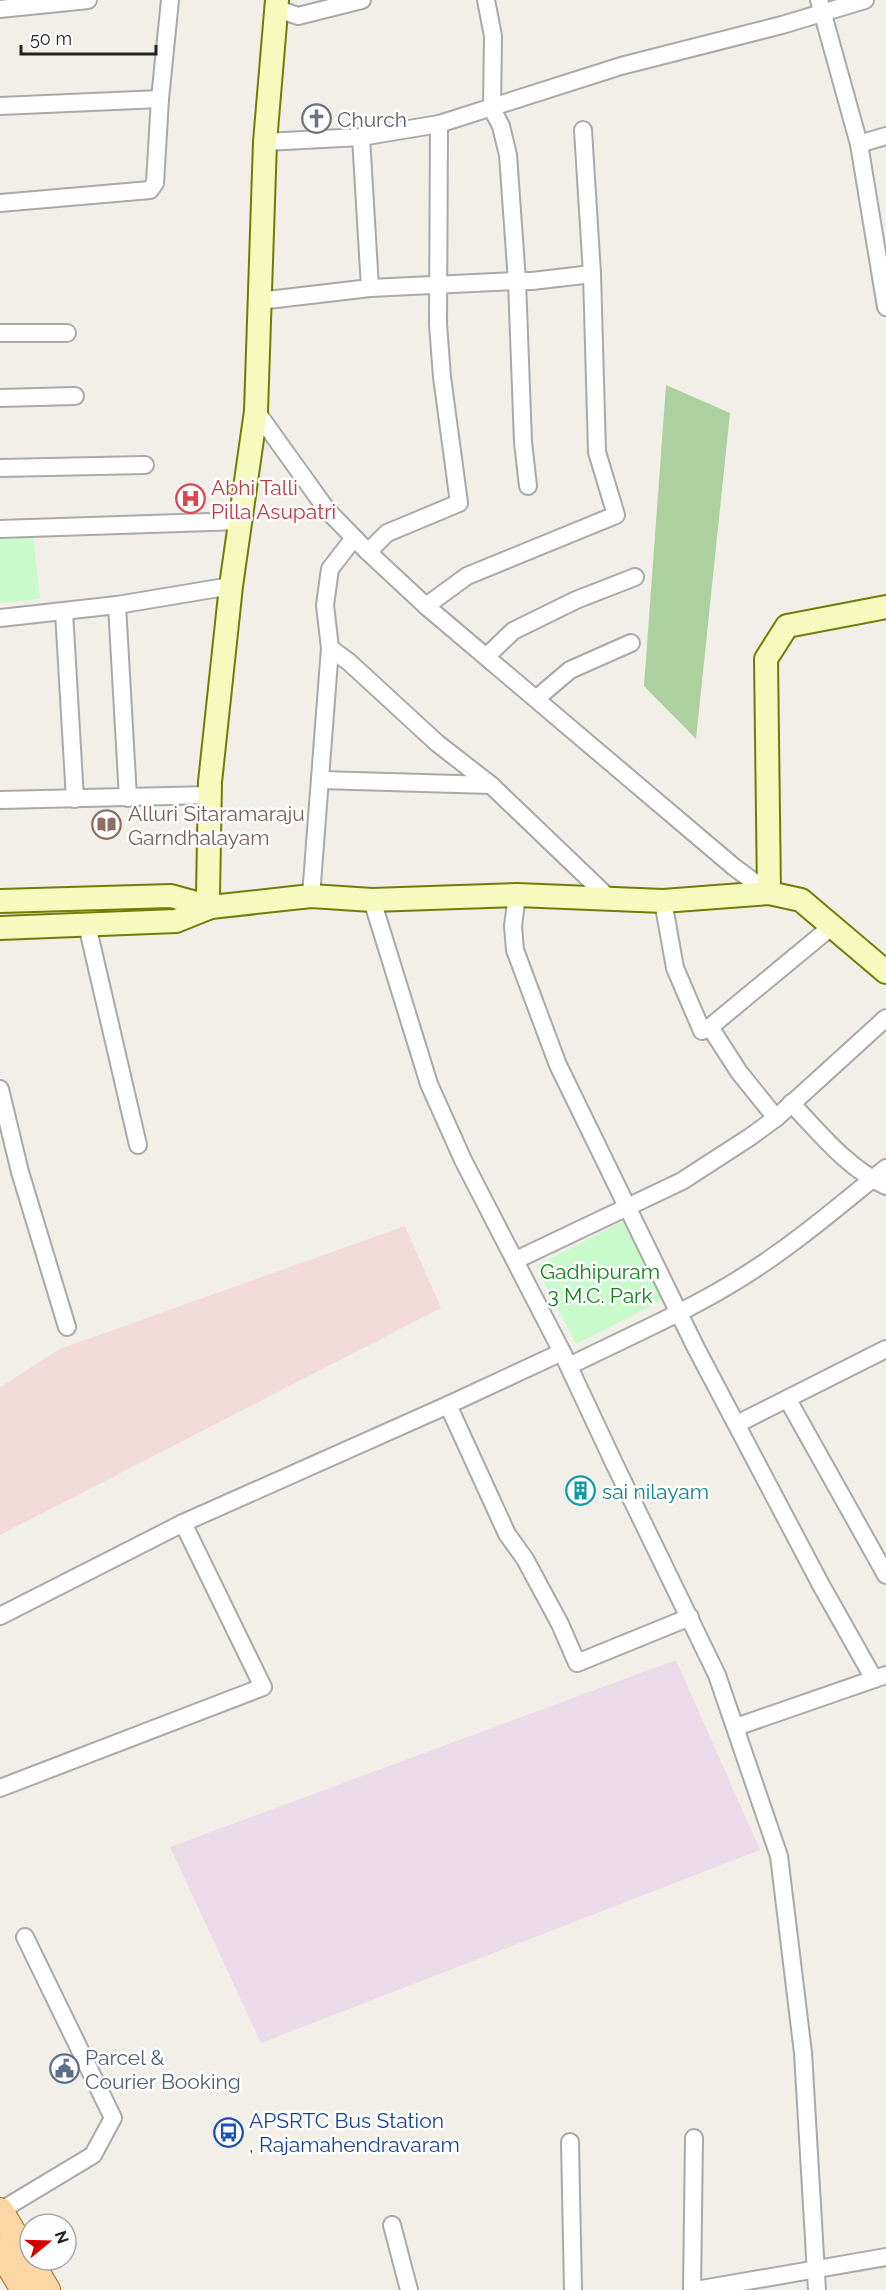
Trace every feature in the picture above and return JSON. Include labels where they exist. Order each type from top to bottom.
[{"type":"main road","points":[[0,2211],[47,2290]]},
{"type":"main road","points":[[0,2250],[24,2290]]},
{"type":"street","points":[[0,9],[88,0]]},
{"type":"street","points":[[0,203],[150,190],[155,183],[160,99],[170,0]]},
{"type":"street","points":[[211,907],[208,895],[210,795],[231,586],[256,411],[266,142],[276,4],[298,16],[362,0]]},
{"type":"street","points":[[486,0],[493,36],[492,109],[501,126],[507,155],[517,280],[523,442],[528,486]]},
{"type":"street","points":[[266,142],[361,137],[439,124],[492,109],[621,66],[820,7],[865,0]]},
{"type":"street","points":[[820,7],[860,144],[886,307]]},
{"type":"street","points":[[0,106],[160,99]]},
{"type":"street","points":[[368,552],[387,533],[459,503],[442,378],[438,324],[439,124]]},
{"type":"street","points":[[426,606],[466,576],[616,515],[597,452],[592,274],[583,130]]},
{"type":"street","points":[[860,144],[886,136]]},
{"type":"street","points":[[361,137],[370,288]]},
{"type":"street","points":[[259,301],[370,288],[517,280],[532,282],[592,274]]},
{"type":"street","points":[[0,333],[67,333]]},
{"type":"street","points":[[0,398],[75,396]]},
{"type":"street","points":[[256,411],[327,510],[368,552],[426,606],[734,867],[769,893]]},
{"type":"street","points":[[0,468],[145,465]]},
{"type":"street","points":[[0,529],[240,521]]},
{"type":"street","points":[[311,896],[330,648],[325,605],[330,569],[354,538]]},
{"type":"street","points":[[486,656],[513,631],[576,600],[635,577]]},
{"type":"street","points":[[0,618],[117,605],[231,586]]},
{"type":"street","points":[[117,605],[128,798]]},
{"type":"street","points":[[769,893],[766,659],[788,626],[886,607]]},
{"type":"street","points":[[64,612],[75,799]]},
{"type":"street","points":[[537,698],[570,670],[631,643]]},
{"type":"street","points":[[330,648],[349,662],[437,743],[491,785],[611,900]]},
{"type":"street","points":[[321,780],[491,785]]},
{"type":"street","points":[[0,800],[210,795]]},
{"type":"street","points":[[0,928],[176,921],[211,907],[311,896],[372,900],[517,894],[663,902],[769,893],[801,900],[886,972]]},
{"type":"street","points":[[517,894],[513,926],[515,950],[558,1065],[679,1311],[821,1585],[880,1677],[736,1727]]},
{"type":"street","points":[[0,902],[171,897],[211,907]]},
{"type":"street","points":[[372,900],[429,1084],[463,1160],[565,1359],[717,1675],[779,1856],[803,2054],[817,2290]]},
{"type":"street","points":[[663,902],[675,968],[702,1031],[710,1027],[831,927]]},
{"type":"street","points":[[87,925],[138,1145]]},
{"type":"street","points":[[516,1260],[682,1181],[750,1137],[776,1118],[886,1018]]},
{"type":"street","points":[[710,1027],[739,1072],[776,1118]]},
{"type":"street","points":[[0,1089],[20,1172],[67,1327]]},
{"type":"street","points":[[791,1103],[832,1146],[879,1183]]},
{"type":"street","points":[[0,1616],[183,1523],[448,1405],[679,1311],[744,1277],[879,1183],[886,1168]]},
{"type":"street","points":[[737,1424],[886,1349]]},
{"type":"street","points":[[788,1400],[878,1543],[886,1575]]},
{"type":"street","points":[[448,1405],[507,1534],[525,1559],[560,1624],[577,1663],[690,1617]]},
{"type":"street","points":[[0,1788],[263,1687],[183,1523]]},
{"type":"street","points":[[0,2211],[93,2155],[113,2118],[25,1937]]},
{"type":"street","points":[[694,2138],[694,2290],[886,2258]]},
{"type":"street","points":[[570,2142],[573,2290]]},
{"type":"street","points":[[392,2225],[410,2290]]},
{"type":"shaded area","points":[[405,1226],[441,1308],[0,1535],[0,1387],[60,1349]]},
{"type":"shaded area","points":[[676,1660],[760,1850],[261,2043],[170,1847]]},
{"type":"green space","points":[[666,385],[730,413],[696,739],[644,686]]},
{"type":"green space","points":[[33,534],[40,599],[0,603],[0,537]]},
{"type":"green space","name":"Gadhipuram 3 M.C. Park","points":[[623,1221],[663,1300],[576,1344],[536,1266]]},
{"type":"place","name":"Church","points":[[316,119]]},
{"type":"place","name":"Abhi Talli Pilla Asupatri","points":[[190,499]]},
{"type":"place","name":"Alluri Sitaramaraju Garndhalayam","points":[[107,825]]},
{"type":"place","name":"sai nilayam","points":[[581,1491]]},
{"type":"place","name":"Parcel & Courier Booking","points":[[64,2069]]},
{"type":"place","name":"APSRTC Bus Station , Rajamahendravaram","points":[[228,2132]]}]
